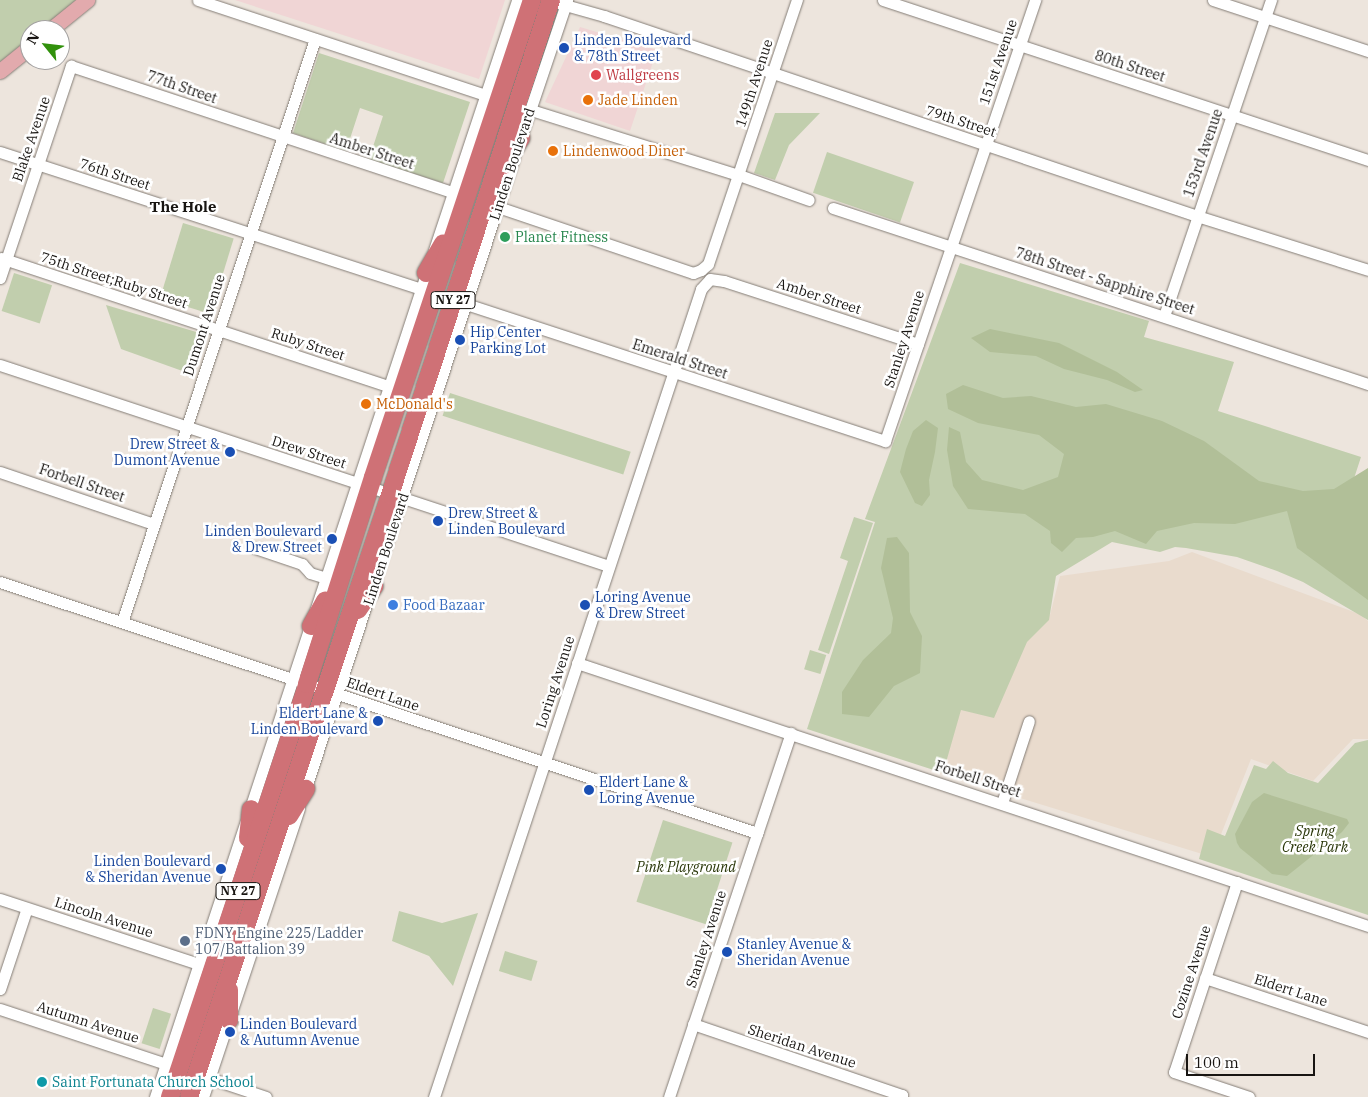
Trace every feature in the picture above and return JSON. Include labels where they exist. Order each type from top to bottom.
[{"type":"highway","name":"Linden Boulevard","points":[[189,1097],[272,844],[315,687],[334,575],[363,486],[462,211],[532,0]]},
{"type":"highway","name":"Linden Boulevard","points":[[170,1097],[174,1063],[246,868],[315,687],[341,638],[397,497],[458,305],[489,189],[556,1]]},
{"type":"highway","points":[[489,189],[521,138]]},
{"type":"highway","points":[[423,281],[462,211]]},
{"type":"highway","points":[[443,373],[458,305]]},
{"type":"highway","points":[[311,626],[334,575]]},
{"type":"highway","points":[[341,638],[374,586]]},
{"type":"highway","points":[[272,844],[306,789]]},
{"type":"highway","points":[[246,868],[251,809]]},
{"type":"highway","points":[[229,974],[229,1020]]},
{"type":"highway","points":[[159,1097],[174,1063]]},
{"type":"main road","points":[[62,20],[87,0]]},
{"type":"main road","points":[[0,71],[20,54]]},
{"type":"street","points":[[198,0],[485,95]]},
{"type":"street","name":"Linden Boulevard","points":[[363,486],[389,386],[517,0]]},
{"type":"street","name":"149th Avenue","points":[[739,175],[797,0]]},
{"type":"street","name":"80th Street","points":[[883,0],[1368,160]]},
{"type":"street","name":"151st Avenue","points":[[950,247],[1035,0]]},
{"type":"street","points":[[1213,0],[1368,51]]},
{"type":"street","name":"153rd Avenue","points":[[1164,316],[1271,0]]},
{"type":"street","name":"Linden Boulevard","points":[[458,305],[498,207],[521,138],[530,110],[556,1]]},
{"type":"street","name":"79th Street","points":[[556,1],[1197,216],[1368,270]]},
{"type":"street","name":"Dumont Avenue","points":[[122,622],[315,38]]},
{"type":"street","name":"77th Street","points":[[71,66],[282,137]]},
{"type":"street","name":"Blake Avenue","points":[[0,278],[3,259],[38,165],[71,66]]},
{"type":"street","points":[[530,110],[739,175],[809,200]]},
{"type":"street","name":"Amber Street","points":[[282,137],[453,192]]},
{"type":"street","name":"76th Street","points":[[0,152],[250,234]]},
{"type":"street","points":[[498,207],[693,273],[701,270],[708,264],[739,175]]},
{"type":"street","name":"78th Street - Sapphire Street","points":[[832,208],[1368,384]]},
{"type":"street","points":[[250,234],[423,281]]},
{"type":"street","name":"Stanley Avenue","points":[[885,441],[950,247]]},
{"type":"street","name":"75th Street;Ruby Street","points":[[3,259],[218,330]]},
{"type":"street","name":"Amber Street","points":[[710,279],[724,281],[918,344]]},
{"type":"street","name":"Loring Avenue","points":[[434,1097],[701,289],[710,279]]},
{"type":"street","name":"Emerald Street","points":[[458,305],[885,441]]},
{"type":"street","name":"Ruby Street","points":[[218,330],[389,386]]},
{"type":"street","name":"Drew Street","points":[[0,365],[609,566]]},
{"type":"street","name":"Linden Boulevard","points":[[155,1097],[174,1063],[199,964],[251,809],[315,687],[374,586],[397,497],[443,373]]},
{"type":"street","name":"Forbell Street","points":[[0,472],[154,524]]},
{"type":"street","points":[[255,548],[302,564],[310,573],[334,575]]},
{"type":"street","name":"Eldert Lane","points":[[0,582],[544,764],[757,833]]},
{"type":"street","name":"Linden Boulevard","points":[[203,1097],[306,789],[315,687],[311,626]]},
{"type":"street","name":"Forbell Street","points":[[577,663],[1368,926]]},
{"type":"street","points":[[1002,803],[1028,721]]},
{"type":"street","name":"Stanley Avenue","points":[[669,1097],[791,733]]},
{"type":"street","name":"Cozine Avenue","points":[[1237,882],[1174,1072],[1249,1097]]},
{"type":"street","name":"Lincoln Avenue","points":[[0,899],[199,964]]},
{"type":"street","points":[[0,990],[27,908]]},
{"type":"street","name":"Eldert Lane","points":[[1205,978],[1368,1032]]},
{"type":"street","name":"Autumn Avenue","points":[[0,1009],[174,1063]]},
{"type":"street","name":"Sheridan Avenue","points":[[693,1024],[902,1096]]},
{"type":"street","points":[[210,1078],[266,1097]]},
{"type":"shaded area","points":[[235,0],[505,0],[479,79]]},
{"type":"shaded area","points":[[580,27],[657,50],[630,131],[545,102]]},
{"type":"shaded area","points":[[1192,552],[1362,615],[1368,621],[1368,739],[1353,739],[1313,781],[1251,759],[1212,857],[935,772],[993,597],[1050,615],[1060,576],[1169,561]]},
{"type":"green space","points":[[0,0],[76,0],[52,20],[20,20],[20,46],[0,62]]},
{"type":"green space","points":[[319,53],[470,102],[443,183],[369,159],[383,116],[360,108],[346,151],[293,133]]},
{"type":"green space","points":[[775,113],[820,113],[789,145],[775,180],[754,173]]},
{"type":"green space","points":[[827,152],[914,182],[900,223],[813,193]]},
{"type":"green space","points":[[183,223],[234,238],[211,314],[160,299]]},
{"type":"green space","points":[[960,263],[1149,321],[1144,337],[1234,362],[1218,411],[1361,457],[1325,567],[1351,587],[1368,502],[1368,620],[1303,582],[1237,557],[1175,547],[1160,552],[1112,542],[1056,576],[1049,620],[1027,642],[994,718],[961,710],[943,773],[807,729],[875,522],[865,519]]},
{"type":"green space","points":[[14,273],[52,285],[40,323],[2,311]]},
{"type":"green space","points":[[106,305],[203,334],[188,373],[121,349]]},
{"type":"green space","points":[[990,329],[1059,343],[1117,372],[1143,390],[1135,392],[1107,380],[1064,369],[1036,356],[990,352],[971,338]]},
{"type":"green space","points":[[963,385],[1003,398],[1031,396],[1076,407],[1106,404],[1162,421],[1204,441],[1259,481],[1303,491],[1334,489],[1368,468],[1368,600],[1297,548],[1287,511],[1235,524],[1194,523],[1157,531],[1146,544],[1115,531],[1093,537],[1076,538],[1062,552],[1051,543],[1050,531],[1025,514],[968,509],[953,486],[947,450],[949,427],[960,432],[966,462],[982,480],[1023,490],[1058,477],[1064,454],[1039,435],[978,423],[948,409],[946,394]]},
{"type":"green space","points":[[450,393],[631,452],[623,475],[443,416]]},
{"type":"green space","points":[[926,420],[938,428],[929,480],[930,495],[922,506],[915,503],[900,472],[913,431]]},
{"type":"green space","points":[[854,517],[873,523],[829,654],[818,650],[848,561],[840,558]]},
{"type":"green space","points":[[897,537],[909,553],[910,612],[922,636],[920,673],[894,686],[869,717],[842,714],[842,692],[863,660],[891,633],[893,618],[881,568],[887,538]]},
{"type":"green space","points":[[810,650],[826,655],[820,674],[804,669]]},
{"type":"green space","name":"Spring Creek Park","points":[[1368,740],[1368,915],[1199,859],[1207,829],[1225,836],[1254,765],[1266,769],[1273,761],[1288,773],[1318,783],[1355,743]]},
{"type":"green space","points":[[1264,793],[1347,819],[1349,823],[1342,832],[1287,876],[1272,874],[1240,848],[1235,834],[1252,802]]},
{"type":"green space","name":"Pink Playground","points":[[663,820],[732,843],[706,924],[636,902]]},
{"type":"green space","points":[[399,911],[442,923],[478,913],[453,986],[429,956],[392,941]]},
{"type":"green space","points":[[505,951],[538,961],[531,981],[499,971]]},
{"type":"green space","points":[[153,1008],[171,1014],[160,1049],[142,1043]]},
{"type":"place","name":"Linden Boulevard & 78th Street","points":[[564,48]]},
{"type":"place","name":"Wallgreens","points":[[596,75]]},
{"type":"place","name":"Jade Linden","points":[[588,100]]},
{"type":"place","name":"Lindenwood Diner","points":[[553,151]]},
{"type":"place","name":"Planet Fitness","points":[[505,237]]},
{"type":"place","name":"Hip Center Parking Lot","points":[[460,340]]},
{"type":"place","name":"McDonald's","points":[[366,404]]},
{"type":"place","name":"Drew Street & Dumont Avenue","points":[[230,452]]},
{"type":"place","name":"Drew Street & Linden Boulevard","points":[[438,521]]},
{"type":"place","name":"Linden Boulevard & Drew Street","points":[[332,539]]},
{"type":"place","name":"Food Bazaar","points":[[393,605]]},
{"type":"place","name":"Loring Avenue & Drew Street","points":[[585,605]]},
{"type":"place","name":"Eldert Lane & Linden Boulevard","points":[[378,721]]},
{"type":"place","name":"Eldert Lane & Loring Avenue","points":[[589,790]]},
{"type":"place","name":"Linden Boulevard & Sheridan Avenue","points":[[221,869]]},
{"type":"place","name":"FDNY Engine 225/Ladder 107/Battalion 39","points":[[185,941]]},
{"type":"place","name":"Stanley Avenue & Sheridan Avenue","points":[[727,952]]},
{"type":"place","name":"Linden Boulevard & Autumn Avenue","points":[[230,1032]]},
{"type":"place","name":"Saint Fortunata Church School","points":[[42,1082]]},
{"type":"district","name":"The Hole","points":[[183,207]]}]
